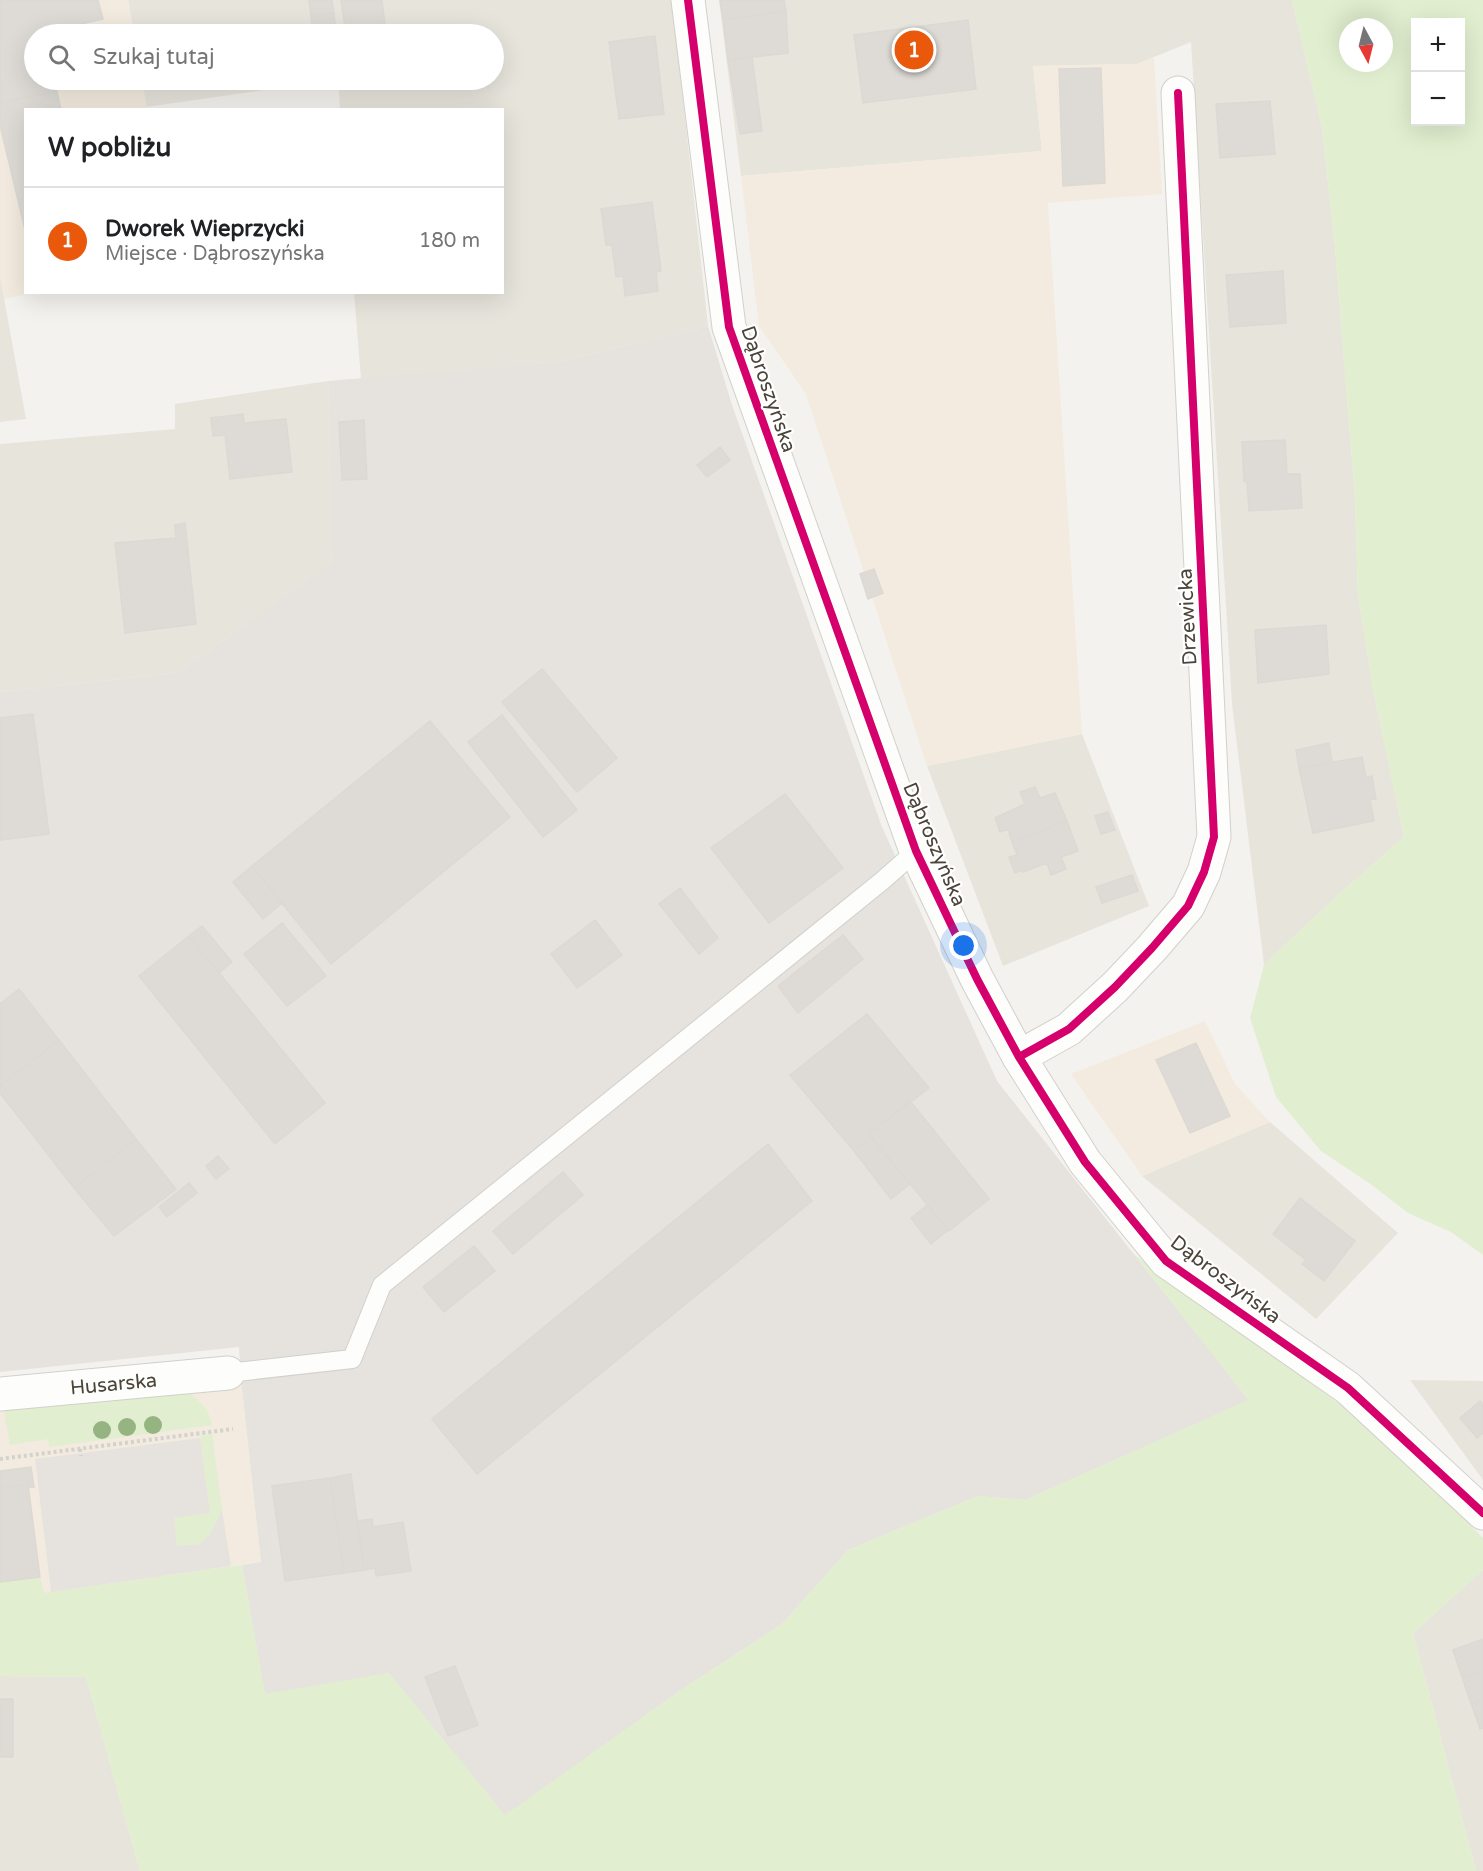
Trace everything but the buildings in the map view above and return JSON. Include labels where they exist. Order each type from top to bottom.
[{"type":"street","name":"Dąbroszyńska","points":[[688,0],[729,327],[916,851],[977,979],[1019,1058],[1085,1161],[1166,1261],[1348,1388],[1483,1513]]},
{"type":"street","name":"Drzewicka","points":[[1019,1058],[1069,1029],[1115,987],[1152,948],[1188,906],[1204,873],[1214,837],[1178,93]]},
{"type":"street","name":"Husarska","points":[[0,1394],[228,1373]]},
{"type":"lane","points":[[228,1373],[352,1359],[382,1285],[916,851]]},
{"type":"path","points":[[0,1459],[233,1429]]},
{"type":"path","points":[[80,1449],[81,1456]]},
{"type":"shaded area","points":[[0,0],[128,0],[132,24],[24,24],[24,90],[144,90],[147,108],[24,108],[24,294],[28,294],[4,299],[0,276]]},
{"type":"shaded area","points":[[128,0],[672,0],[708,326],[559,362],[361,379],[354,294],[504,294],[504,108],[340,108],[339,90],[504,90],[504,24],[132,24]]},
{"type":"shaded area","points":[[719,0],[1292,0],[1322,128],[1335,246],[1355,498],[1358,594],[1373,689],[1404,837],[1264,965],[1232,704],[1191,42],[1137,64],[1033,66],[1042,151],[741,176]]},
{"type":"shaded area","points":[[1154,57],[1162,194],[1048,203],[1082,734],[927,766],[806,394],[759,326],[741,176],[1042,151],[1033,66],[1137,64]]},
{"type":"shaded area","points":[[143,90],[265,90],[146,107]]},
{"type":"shaded area","points":[[0,276],[26,419],[0,422]]},
{"type":"shaded area","points":[[708,326],[732,405],[882,827],[997,1081],[1249,1400],[1025,1500],[978,1496],[848,1550],[782,1624],[681,1690],[505,1816],[389,1673],[265,1695],[242,1565],[261,1562],[239,1347],[0,1372],[0,692],[178,673],[334,562],[328,381],[559,362]]},
{"type":"shaded area","points":[[328,381],[335,562],[178,673],[0,692],[0,444],[175,429],[175,404]]},
{"type":"shaded area","points":[[1082,734],[1149,906],[1003,966],[927,766]]},
{"type":"shaded area","points":[[1205,1021],[1235,1084],[1270,1122],[1142,1176],[1071,1074]]},
{"type":"shaded area","points":[[1270,1122],[1398,1233],[1316,1319],[1142,1176]]},
{"type":"shaded area","points":[[241,1380],[261,1562],[231,1566],[57,1677],[0,1676],[0,1404]]},
{"type":"shaded area","points":[[1410,1380],[1483,1381],[1483,1480]]},
{"type":"shaded area","points":[[200,1438],[210,1513],[174,1518],[177,1546],[199,1544],[210,1534],[222,1510],[231,1566],[51,1592],[35,1459]]},
{"type":"shaded area","points":[[1483,1570],[1483,1871],[1476,1871],[1413,1633]]},
{"type":"shaded area","points":[[0,1676],[86,1677],[140,1871],[0,1871]]},
{"type":"green space","points":[[1292,0],[1483,0],[1483,1255],[1451,1232],[1408,1213],[1372,1185],[1321,1151],[1276,1097],[1250,1018],[1264,965],[1404,837],[1373,689],[1358,594],[1355,498],[1335,246],[1322,128]]},
{"type":"green space","points":[[1135,1255],[1378,1432],[1483,1538],[1483,1570],[1413,1633],[1476,1871],[140,1871],[86,1677],[0,1676],[0,1582],[40,1577],[44,1593],[242,1565],[265,1694],[389,1673],[505,1815],[681,1690],[782,1624],[848,1550],[978,1496],[1025,1500],[1248,1400]]},
{"type":"green space","points":[[186,1391],[203,1405],[212,1425],[49,1447],[48,1439],[10,1445],[3,1404]]},
{"type":"green space","points":[[212,1434],[222,1510],[210,1534],[199,1544],[177,1546],[174,1518],[210,1513],[200,1436]]},
{"type":"cycle path","points":[[688,0],[729,327],[916,851],[977,979],[1019,1057],[1085,1162],[1166,1261],[1348,1388],[1483,1513]]},
{"type":"cycle path","points":[[1019,1057],[1069,1029],[1115,987],[1152,948],[1188,906],[1204,872],[1214,837],[1178,93]]},
{"type":"place","name":"Dworek Wieprzycki","points":[[914,50]]}]
